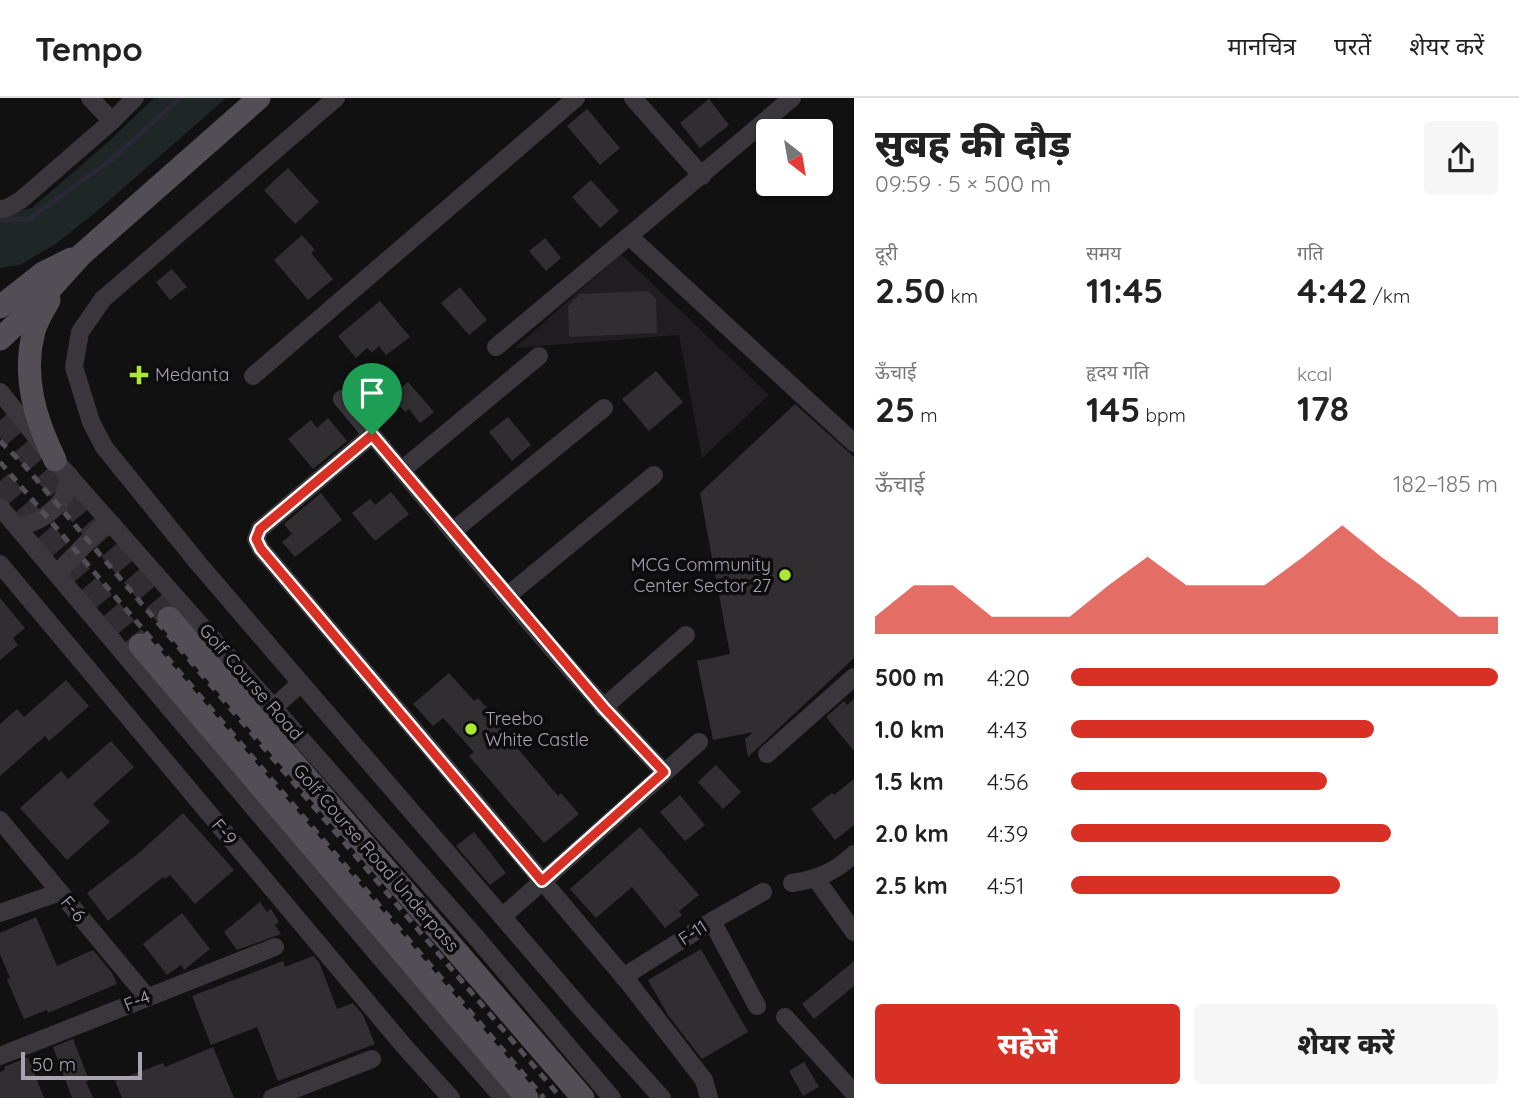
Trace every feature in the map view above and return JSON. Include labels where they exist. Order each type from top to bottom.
[{"type":"main road","points":[[0,339],[33,308],[81,255],[259,98]]},
{"type":"main road","points":[[5,298],[43,273],[81,255]]},
{"type":"main road","points":[[62,468],[43,435],[35,411],[28,370],[35,328],[54,291],[81,255]]},
{"type":"main road","name":"Golf Course Road Underpass","points":[[169,618],[583,1098]]},
{"type":"main road","points":[[140,645],[527,1098]]},
{"type":"street","points":[[90,98],[112,121]]},
{"type":"street","points":[[0,209],[20,200],[135,98]]},
{"type":"street","points":[[336,98],[103,299],[80,332],[74,367],[91,422],[104,447],[198,563],[502,917],[662,1098]]},
{"type":"street","points":[[253,376],[576,98]]},
{"type":"street","points":[[634,98],[702,176]]},
{"type":"street","points":[[496,348],[792,98]]},
{"type":"street","points":[[629,236],[854,443]]},
{"type":"street","points":[[402,470],[539,356]]},
{"type":"street","name":"Golf Course Road","points":[[0,393],[62,468],[475,936],[612,1098]]},
{"type":"street","points":[[342,399],[507,596],[604,708],[664,772]]},
{"type":"street","points":[[453,531],[604,408]]},
{"type":"street","points":[[372,435],[260,529],[256,539],[261,549],[623,977],[705,1080],[709,1098]]},
{"type":"street","points":[[17,525],[22,526],[42,518],[62,501],[62,468]]},
{"type":"street","points":[[507,596],[654,475]]},
{"type":"street","points":[[0,507],[383,961],[503,1098]]},
{"type":"street","points":[[61,579],[63,567],[100,529],[113,525]]},
{"type":"street","name":"F-9","points":[[0,564],[404,1046],[451,1098]]},
{"type":"street","points":[[604,708],[686,635]]},
{"type":"street","points":[[767,754],[854,677]]},
{"type":"street","points":[[274,707],[301,683]]},
{"type":"street","points":[[502,917],[699,742]]},
{"type":"street","name":"F-6","points":[[0,820],[147,997]]},
{"type":"street","points":[[792,883],[816,879],[833,872],[854,854]]},
{"type":"street","points":[[816,879],[854,932]]},
{"type":"street","points":[[0,913],[60,892]]},
{"type":"street","name":"F-11","points":[[623,977],[763,892]]},
{"type":"street","points":[[712,921],[757,1006]]},
{"type":"street","name":"F-4","points":[[0,1056],[275,947]]},
{"type":"street","points":[[785,1017],[854,1093],[847,1098]]},
{"type":"street","points":[[272,1098],[372,1059]]},
{"type":"shaded area","points":[[154,98],[226,98],[96,212],[54,245],[20,265],[0,268],[0,216],[32,208]]},
{"type":"shaded area","points":[[621,254],[769,395],[702,458],[679,335],[515,348]]},
{"type":"building","points":[[709,99],[729,125],[700,148],[680,123]]},
{"type":"building","points":[[587,109],[620,148],[600,165],[567,126]]},
{"type":"building","points":[[288,168],[319,202],[295,224],[264,190]]},
{"type":"building","points":[[591,180],[619,211],[600,228],[572,197]]},
{"type":"building","points":[[302,235],[315,250],[311,253],[333,279],[308,300],[274,260]]},
{"type":"building","points":[[545,238],[561,258],[546,271],[529,251]]},
{"type":"building","points":[[172,269],[187,287],[170,300],[156,282]]},
{"type":"building","points":[[460,287],[487,320],[469,335],[441,303]]},
{"type":"building","points":[[648,291],[656,299],[657,333],[569,337],[568,306],[580,294]]},
{"type":"building","points":[[380,301],[410,337],[386,355],[379,346],[372,352],[367,348],[356,358],[338,336]]},
{"type":"building","points":[[656,371],[683,402],[649,431],[622,399]]},
{"type":"building","points":[[408,382],[434,412],[420,423],[409,409],[405,412],[391,396]]},
{"type":"building","name":"MCG Community Center Sector 27","points":[[795,404],[854,457],[854,658],[748,757],[745,739],[753,732],[713,740],[697,661],[730,654],[700,493]]},
{"type":"building","points":[[508,417],[531,445],[512,461],[489,432]]},
{"type":"building","points":[[328,418],[347,441],[313,469],[288,439],[311,420],[317,428]]},
{"type":"building","points":[[391,492],[409,514],[375,541],[352,513],[370,499],[375,505]]},
{"type":"building","points":[[321,493],[342,520],[295,557],[282,542],[292,534],[284,524]]},
{"type":"building","points":[[0,598],[25,628],[13,638],[18,645],[0,660]]},
{"type":"building","points":[[449,673],[474,701],[478,698],[558,796],[561,793],[579,814],[544,843],[469,756],[474,752],[443,718],[433,726],[413,704]]},
{"type":"building","points":[[66,680],[89,706],[49,741],[45,736],[0,776],[0,724],[17,709],[24,717]]},
{"type":"building","points":[[854,699],[854,751],[826,717],[844,701],[847,705]]},
{"type":"building","points":[[111,741],[134,767],[93,804],[110,822],[67,860],[20,808],[61,771],[68,779]]},
{"type":"building","points":[[716,765],[741,792],[723,809],[698,782]]},
{"type":"building","points":[[854,779],[854,825],[835,840],[811,809]]},
{"type":"building","points":[[680,795],[705,825],[685,841],[660,812]]},
{"type":"building","points":[[183,813],[234,870],[195,904],[170,875],[165,879],[163,877],[108,921],[87,893],[139,853]]},
{"type":"building","points":[[640,827],[699,895],[679,911],[682,915],[665,928],[632,887],[596,918],[570,889]]},
{"type":"building","points":[[474,832],[506,873],[490,885],[456,846]]},
{"type":"building","points":[[260,902],[267,912],[271,909],[279,922],[275,925],[281,934],[237,950],[224,932]]},
{"type":"building","points":[[182,913],[210,949],[184,970],[181,965],[167,975],[143,944]]},
{"type":"building","points":[[36,917],[57,966],[93,950],[112,973],[117,984],[48,1013],[47,1010],[24,1019],[7,980],[10,978],[0,954],[0,933]]},
{"type":"building","points":[[701,949],[748,1032],[702,1059],[668,1015],[648,980]]},
{"type":"building","points":[[313,956],[319,962],[337,1009],[353,1003],[363,1015],[375,1044],[278,1081],[257,1027],[211,1045],[192,996],[283,961],[285,967]]},
{"type":"building","points":[[854,961],[854,986],[814,1019],[802,1004]]},
{"type":"building","points":[[73,1039],[93,1098],[72,1098],[53,1047]]},
{"type":"building","points":[[213,1047],[234,1098],[122,1098],[115,1081],[163,1063],[165,1067]]},
{"type":"building","points":[[28,1057],[44,1098],[0,1098],[0,1072],[5,1070],[4,1067]]},
{"type":"building","points":[[804,1062],[819,1087],[803,1096],[789,1071]]},
{"type":"waterway","points":[[0,220],[29,219],[111,160],[180,98]]},
{"type":"tunnel","points":[[0,420],[169,618]]},
{"type":"tunnel","points":[[0,481],[140,645]]},
{"type":"railway","points":[[0,441],[24,465],[561,1098]]},
{"type":"railway","points":[[0,462],[544,1098]]},
{"type":"place","name":"Medanta","points":[[139,375]]},
{"type":"place","name":"MCG Community Center Sector 27","points":[[785,575]]},
{"type":"place","name":"Treebo White Castle","points":[[471,729]]},
{"type":"route","points":[[372,435],[604,708],[664,772],[542,881],[261,549],[256,539],[260,529],[372,435]]}]
